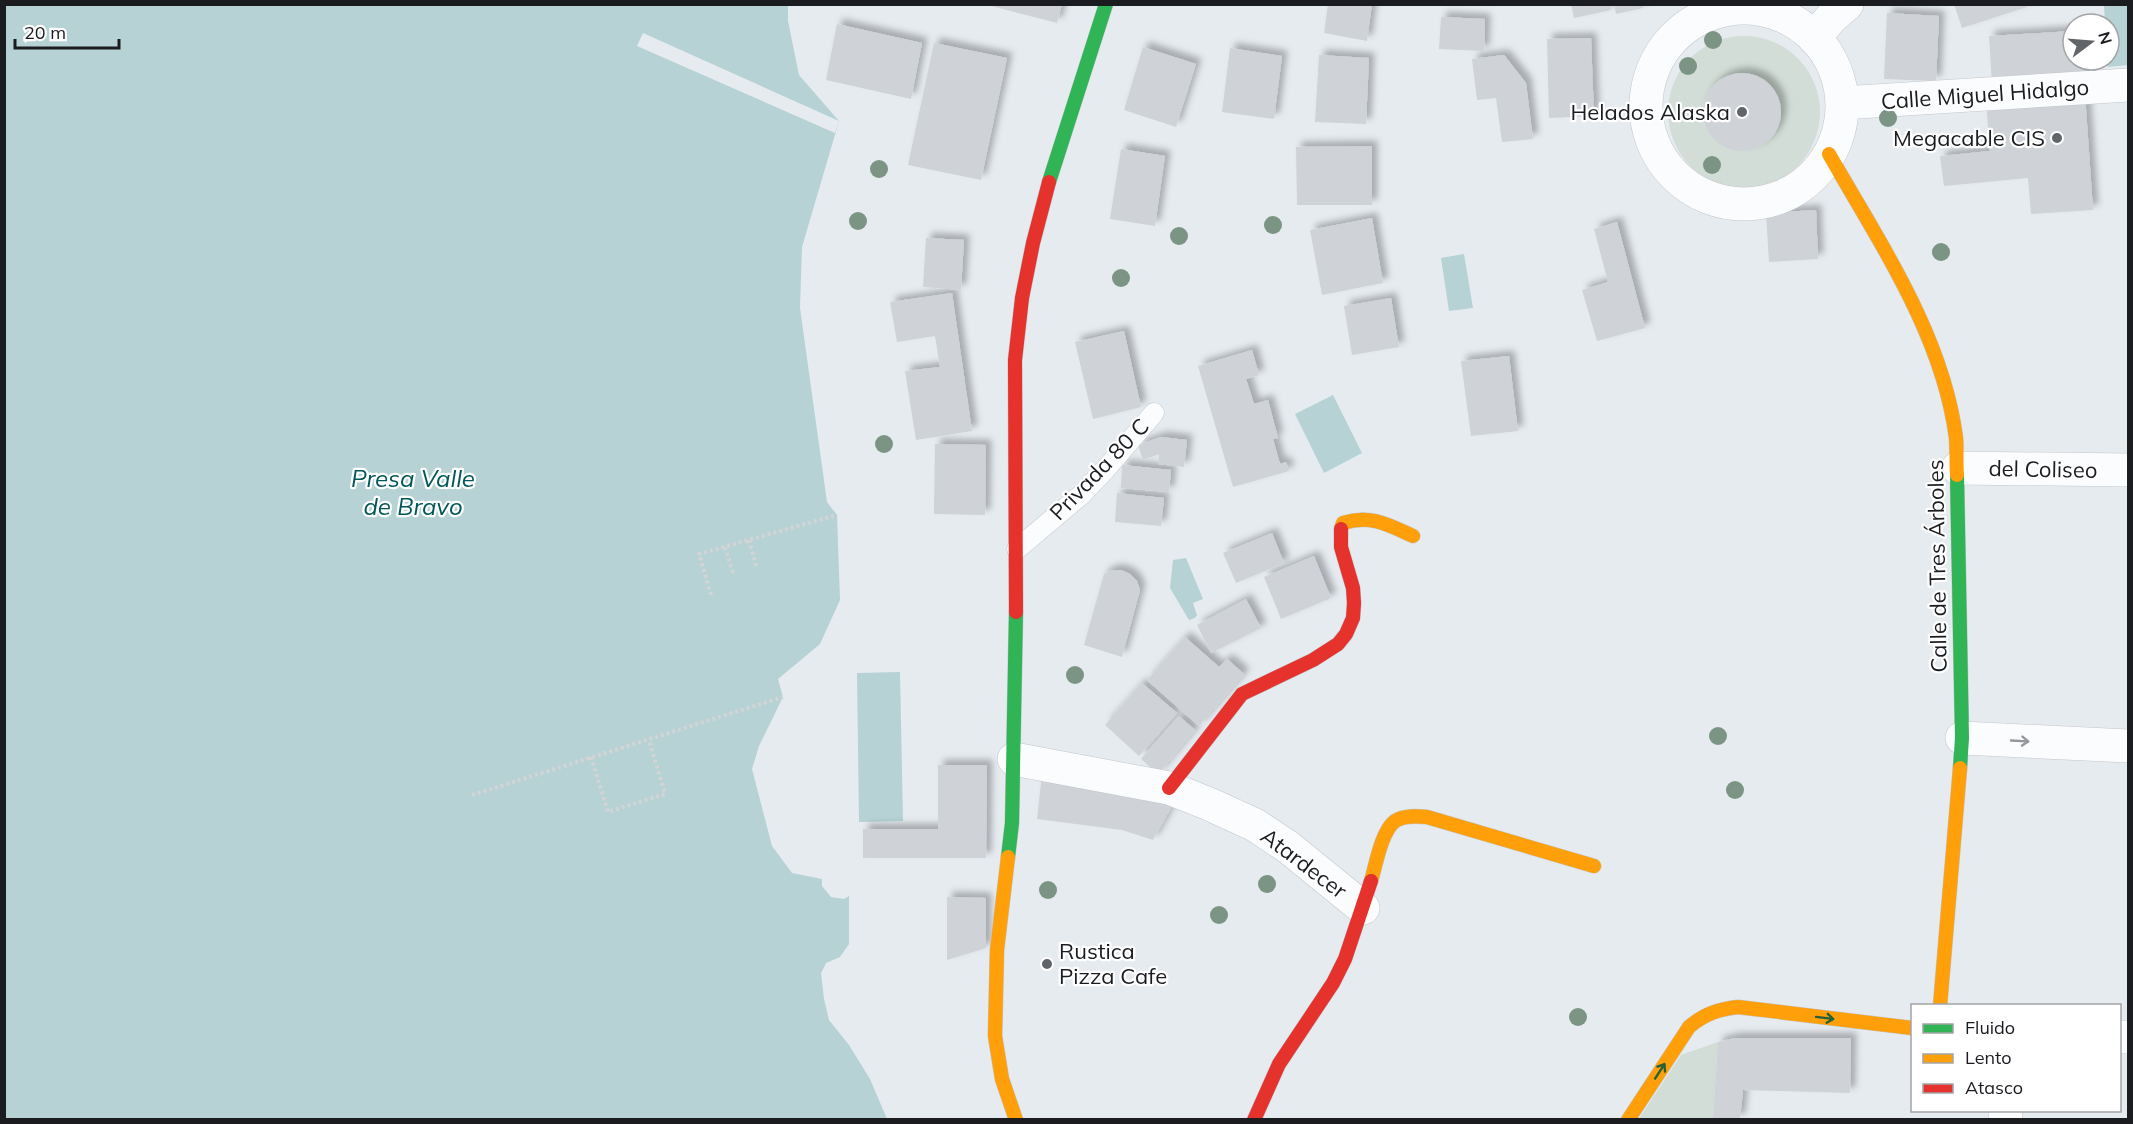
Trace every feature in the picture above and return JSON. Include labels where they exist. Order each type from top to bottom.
[{"type":"street","points":[[1016,1119],[1002,1079],[995,1036],[997,950],[1012,823],[1014,759],[1014,625],[1017,549],[1015,360],[1022,298],[1032,243],[1051,175],[1106,4]]},
{"type":"street","points":[[1814,38],[1847,4]]},
{"type":"street","points":[[1738,8],[1766,10],[1792,20],[1814,38],[1826,52],[1834,68],[1842,103],[1839,130],[1829,154],[1817,171],[1801,186],[1783,196],[1763,202],[1742,204],[1721,201],[1696,191],[1674,174],[1657,151],[1648,125],[1646,97],[1653,70],[1666,45],[1686,26],[1711,13],[1738,8]]},
{"type":"street","name":"Calle Miguel Hidalgo","points":[[1842,103],[2128,85]]},
{"type":"street","name":"Calle de Tres Árboles","points":[[1829,154],[1901,280],[1921,321],[1952,411],[1958,468],[1962,738],[1940,1004]]},
{"type":"street","name":"del Coliseo","points":[[1958,468],[2128,470]]},
{"type":"street","points":[[1169,788],[1242,694],[1256,684],[1332,649],[1344,638],[1352,623],[1355,603],[1352,582],[1340,543],[1339,531],[1342,523],[1355,517],[1367,517],[1413,536]]},
{"type":"street","points":[[1962,738],[2128,746]]},
{"type":"street","name":"Atardecer","points":[[1014,759],[1169,788],[1255,825],[1288,847],[1363,908],[1345,959],[1333,983],[1279,1064],[1254,1119]]},
{"type":"street","points":[[1363,908],[1386,831],[1396,819],[1410,816],[1427,817],[1594,866]]},
{"type":"street","points":[[1628,1119],[1689,1027],[1701,1016],[1713,1011],[1738,1007],[1911,1028]]},
{"type":"lane","name":"Privada 80 C","points":[[1017,549],[1081,495],[1154,413]]},
{"type":"path","points":[[711,595],[699,554],[837,515]]},
{"type":"path","points":[[749,540],[757,568]]},
{"type":"path","points":[[725,547],[733,573]]},
{"type":"path","points":[[472,795],[783,697]]},
{"type":"path","points":[[591,757],[608,812],[665,794],[649,740]]},
{"type":"shaded area","points":[[1744,36],[1773,42],[1798,58],[1814,83],[1820,112],[1814,141],[1798,166],[1773,182],[1744,188],[1715,182],[1690,166],[1674,141],[1668,112],[1674,83],[1690,58],[1715,42]]},
{"type":"shaded area","points":[[1718,1042],[1713,1119],[1638,1120],[1681,1055]]},
{"type":"water","name":"Presa Valle de Bravo","points":[[5,5],[788,5],[788,21],[799,75],[839,121],[802,247],[800,308],[827,502],[837,515],[840,600],[820,644],[778,679],[783,697],[759,746],[752,769],[772,846],[792,873],[822,879],[822,886],[831,897],[844,899],[849,896],[849,944],[840,957],[826,963],[821,973],[824,999],[829,1020],[849,1045],[870,1079],[887,1119],[5,1120]]},
{"type":"water","points":[[2104,5],[2128,5],[2128,65],[2121,66],[2121,12],[2104,12]]},
{"type":"water","points":[[1464,254],[1473,308],[1449,311],[1441,258]]},
{"type":"water","points":[[1333,395],[1362,453],[1324,473],[1295,414]]},
{"type":"water","points":[[1186,558],[1203,599],[1193,603],[1197,615],[1189,620],[1170,588],[1173,560]]},
{"type":"water","points":[[900,672],[903,821],[859,822],[857,673]]},
{"type":"pier","points":[[643,33],[839,121],[835,133],[637,46]]},
{"type":"building","points":[[984,4],[1062,4],[1057,23]]},
{"type":"building","points":[[1328,4],[1372,4],[1367,41],[1324,33]]},
{"type":"building","points":[[1571,4],[1610,4],[1611,10],[1574,18]]},
{"type":"building","points":[[1614,4],[1642,4],[1643,8],[1616,14]]},
{"type":"building","points":[[1954,4],[2026,4],[2027,7],[1962,28]]},
{"type":"building","points":[[1887,13],[1939,16],[1936,81],[1884,79]]},
{"type":"building","points":[[1441,17],[1485,19],[1484,51],[1439,49]]},
{"type":"building","points":[[837,24],[922,43],[911,99],[826,80]]},
{"type":"building","points":[[2061,32],[2061,72],[2088,72],[2088,78],[1992,83],[1989,36]]},
{"type":"building","points":[[1591,38],[1594,116],[1549,118],[1547,39]]},
{"type":"building","points":[[934,43],[1007,58],[981,180],[908,165]]},
{"type":"building","points":[[1143,47],[1196,64],[1176,127],[1124,110]]},
{"type":"building","points":[[1230,48],[1282,56],[1274,119],[1222,112]]},
{"type":"building","points":[[1319,55],[1369,58],[1366,124],[1315,122]]},
{"type":"building","points":[[1504,55],[1526,83],[1533,139],[1502,142],[1496,98],[1477,100],[1472,59]]},
{"type":"building","name":"Helados Alaska","points":[[1742,73],[1757,76],[1769,85],[1778,97],[1781,112],[1778,127],[1769,139],[1757,148],[1742,151],[1727,148],[1715,139],[1706,127],[1703,112],[1706,97],[1715,85],[1727,76]]},
{"type":"building","name":"Megacable CIS","points":[[2085,94],[2093,210],[2031,214],[2028,178],[1944,186],[1940,156],[1990,151],[1986,101]]},
{"type":"building","points":[[1372,146],[1372,205],[1297,205],[1296,147]]},
{"type":"building","points":[[1121,149],[1165,156],[1155,226],[1110,219]]},
{"type":"building","points":[[1816,210],[1818,259],[1769,262],[1766,213]]},
{"type":"building","points":[[1372,218],[1383,283],[1322,295],[1310,230]]},
{"type":"building","points":[[1617,222],[1645,328],[1597,341],[1582,290],[1608,282],[1594,229]]},
{"type":"building","points":[[926,238],[964,240],[961,290],[923,287]]},
{"type":"building","points":[[952,293],[972,431],[916,440],[905,371],[940,367],[935,336],[897,342],[890,302]]},
{"type":"building","points":[[1391,298],[1399,347],[1352,355],[1344,306]]},
{"type":"building","points":[[1124,331],[1141,407],[1093,419],[1075,342]]},
{"type":"building","points":[[1252,350],[1259,375],[1246,379],[1254,404],[1268,400],[1278,438],[1273,439],[1280,464],[1286,462],[1289,471],[1233,487],[1198,366]]},
{"type":"building","points":[[1509,356],[1518,431],[1471,436],[1461,361]]},
{"type":"building","points":[[1161,437],[1187,440],[1184,467],[1158,464],[1159,454],[1143,460],[1138,445]]},
{"type":"building","points":[[935,444],[986,445],[985,515],[934,514]]},
{"type":"building","points":[[1122,465],[1171,470],[1169,492],[1121,488]]},
{"type":"building","points":[[1117,493],[1164,498],[1161,526],[1115,522]]},
{"type":"building","points":[[1272,533],[1284,563],[1236,583],[1223,553]]},
{"type":"building","points":[[1314,556],[1331,598],[1281,619],[1264,577]]},
{"type":"building","points":[[1112,570],[1121,570],[1130,574],[1137,581],[1140,590],[1122,657],[1084,645],[1104,574]]},
{"type":"building","points":[[1246,599],[1261,628],[1211,653],[1197,625]]},
{"type":"building","points":[[1185,637],[1219,667],[1227,659],[1244,674],[1199,726],[1147,680]]},
{"type":"building","points":[[1142,683],[1177,713],[1139,756],[1105,725]]},
{"type":"building","points":[[1179,716],[1195,730],[1158,774],[1141,759]]},
{"type":"building","points":[[938,765],[987,765],[986,858],[863,858],[863,829],[938,829]]},
{"type":"building","points":[[1042,774],[1176,799],[1153,840],[1122,830],[1037,819]]},
{"type":"building","points":[[947,897],[986,898],[986,948],[947,960]]},
{"type":"building","points":[[1735,1038],[1851,1038],[1850,1093],[1743,1090],[1740,1119],[1713,1119],[1718,1042]]},
{"type":"traffic: fast","points":[[1049,182],[1106,4]]},
{"type":"traffic: fast","points":[[1957,475],[1962,738],[1960,768]]},
{"type":"traffic: fast","points":[[1008,857],[1012,823],[1016,612]]},
{"type":"traffic: slow","points":[[1829,154],[1888,255],[1923,326],[1938,363],[1949,400],[1956,438],[1957,475]]},
{"type":"traffic: slow","points":[[1341,529],[1343,523],[1371,520],[1413,536]]},
{"type":"traffic: slow","points":[[1940,1004],[1960,768]]},
{"type":"traffic: slow","points":[[1371,881],[1380,849],[1390,826],[1395,821],[1411,816],[1427,817],[1594,866]]},
{"type":"traffic: slow","points":[[1008,857],[997,950],[995,1036],[1002,1079],[1016,1120]]},
{"type":"traffic: slow","points":[[1628,1120],[1689,1027],[1706,1015],[1718,1011],[1738,1007],[1911,1028]]},
{"type":"traffic: jam","points":[[1016,612],[1015,360],[1022,298],[1049,182]]},
{"type":"traffic: jam","points":[[1169,788],[1242,694],[1313,660],[1338,644],[1346,634],[1353,618],[1354,603],[1353,588],[1341,547],[1341,529]]},
{"type":"traffic: jam","points":[[1254,1120],[1279,1064],[1333,983],[1345,959],[1371,881]]},
{"type":"place","name":"Helados Alaska","points":[[1742,112]]},
{"type":"place","name":"Megacable CIS","points":[[2057,138]]},
{"type":"place","name":"Rustica Pizza Cafe","points":[[1047,964]]}]
